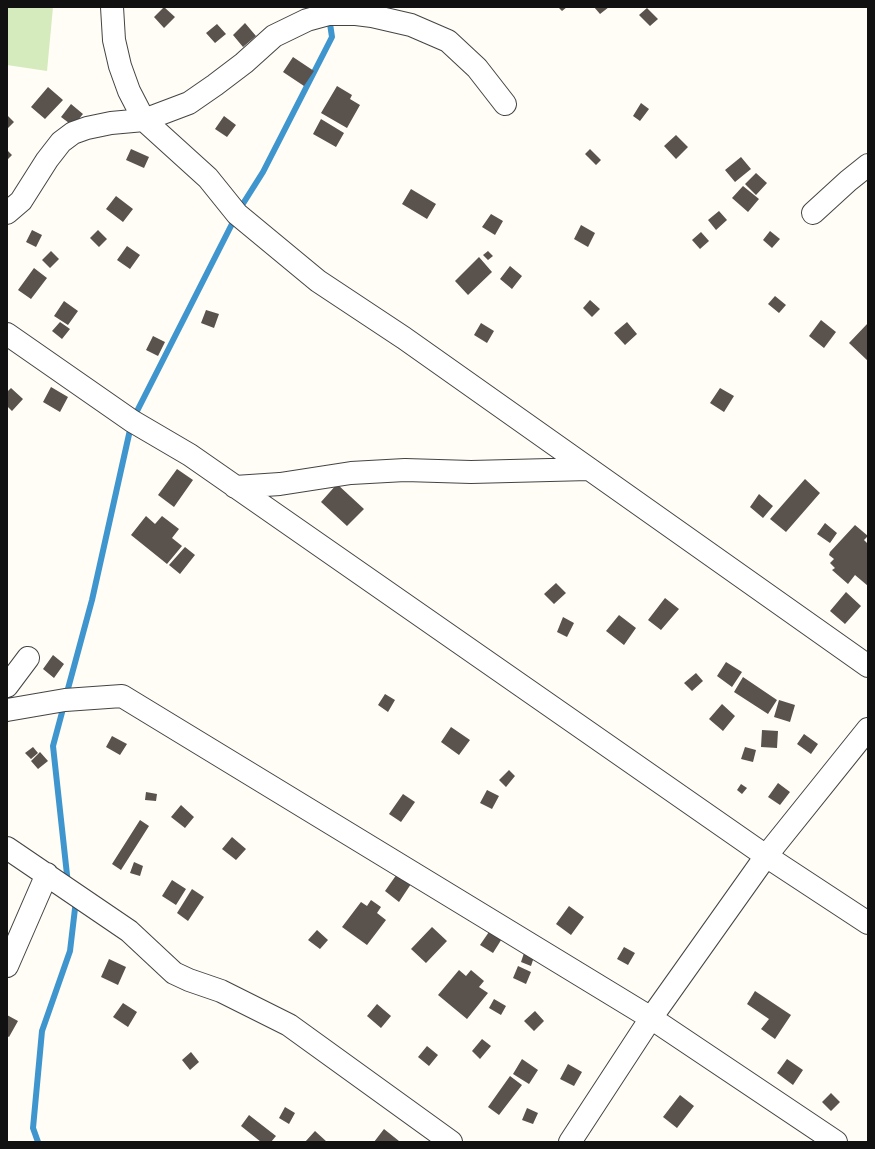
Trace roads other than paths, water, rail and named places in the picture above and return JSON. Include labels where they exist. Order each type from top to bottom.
[{"type":"street","points":[[112,7],[114,40],[120,66],[128,91],[144,120],[208,178],[237,214],[318,281],[404,338],[868,666]]},
{"type":"street","points":[[7,213],[22,201],[60,142],[73,133],[87,128],[111,123],[144,120],[182,105],[196,98],[244,63],[274,36],[307,20],[328,14],[356,14],[372,16],[411,25],[448,41],[477,68],[504,104]]},
{"type":"street","points":[[813,213],[868,165]]},
{"type":"street","points":[[7,334],[132,421],[190,455],[766,856],[868,923]]},
{"type":"street","points":[[235,487],[280,484],[351,472],[405,470],[471,472],[589,469]]},
{"type":"street","points":[[7,686],[28,658]]},
{"type":"street","points":[[7,710],[65,700],[122,696],[651,1018],[836,1142]]},
{"type":"street","points":[[570,1142],[651,1018],[766,856],[868,729]]},
{"type":"street","points":[[7,848],[128,931],[174,973],[221,991],[289,1025],[451,1142]]},
{"type":"street","points":[[7,966],[47,874]]},
{"type":"waterway","points":[[239,210],[263,172],[332,37],[329,17]]},
{"type":"waterway","points":[[66,696],[92,600],[132,421],[235,218]]},
{"type":"waterway","points":[[64,705],[53,746],[68,884]]},
{"type":"waterway","points":[[38,1142],[33,1128],[42,1031],[70,951],[76,900]]}]
